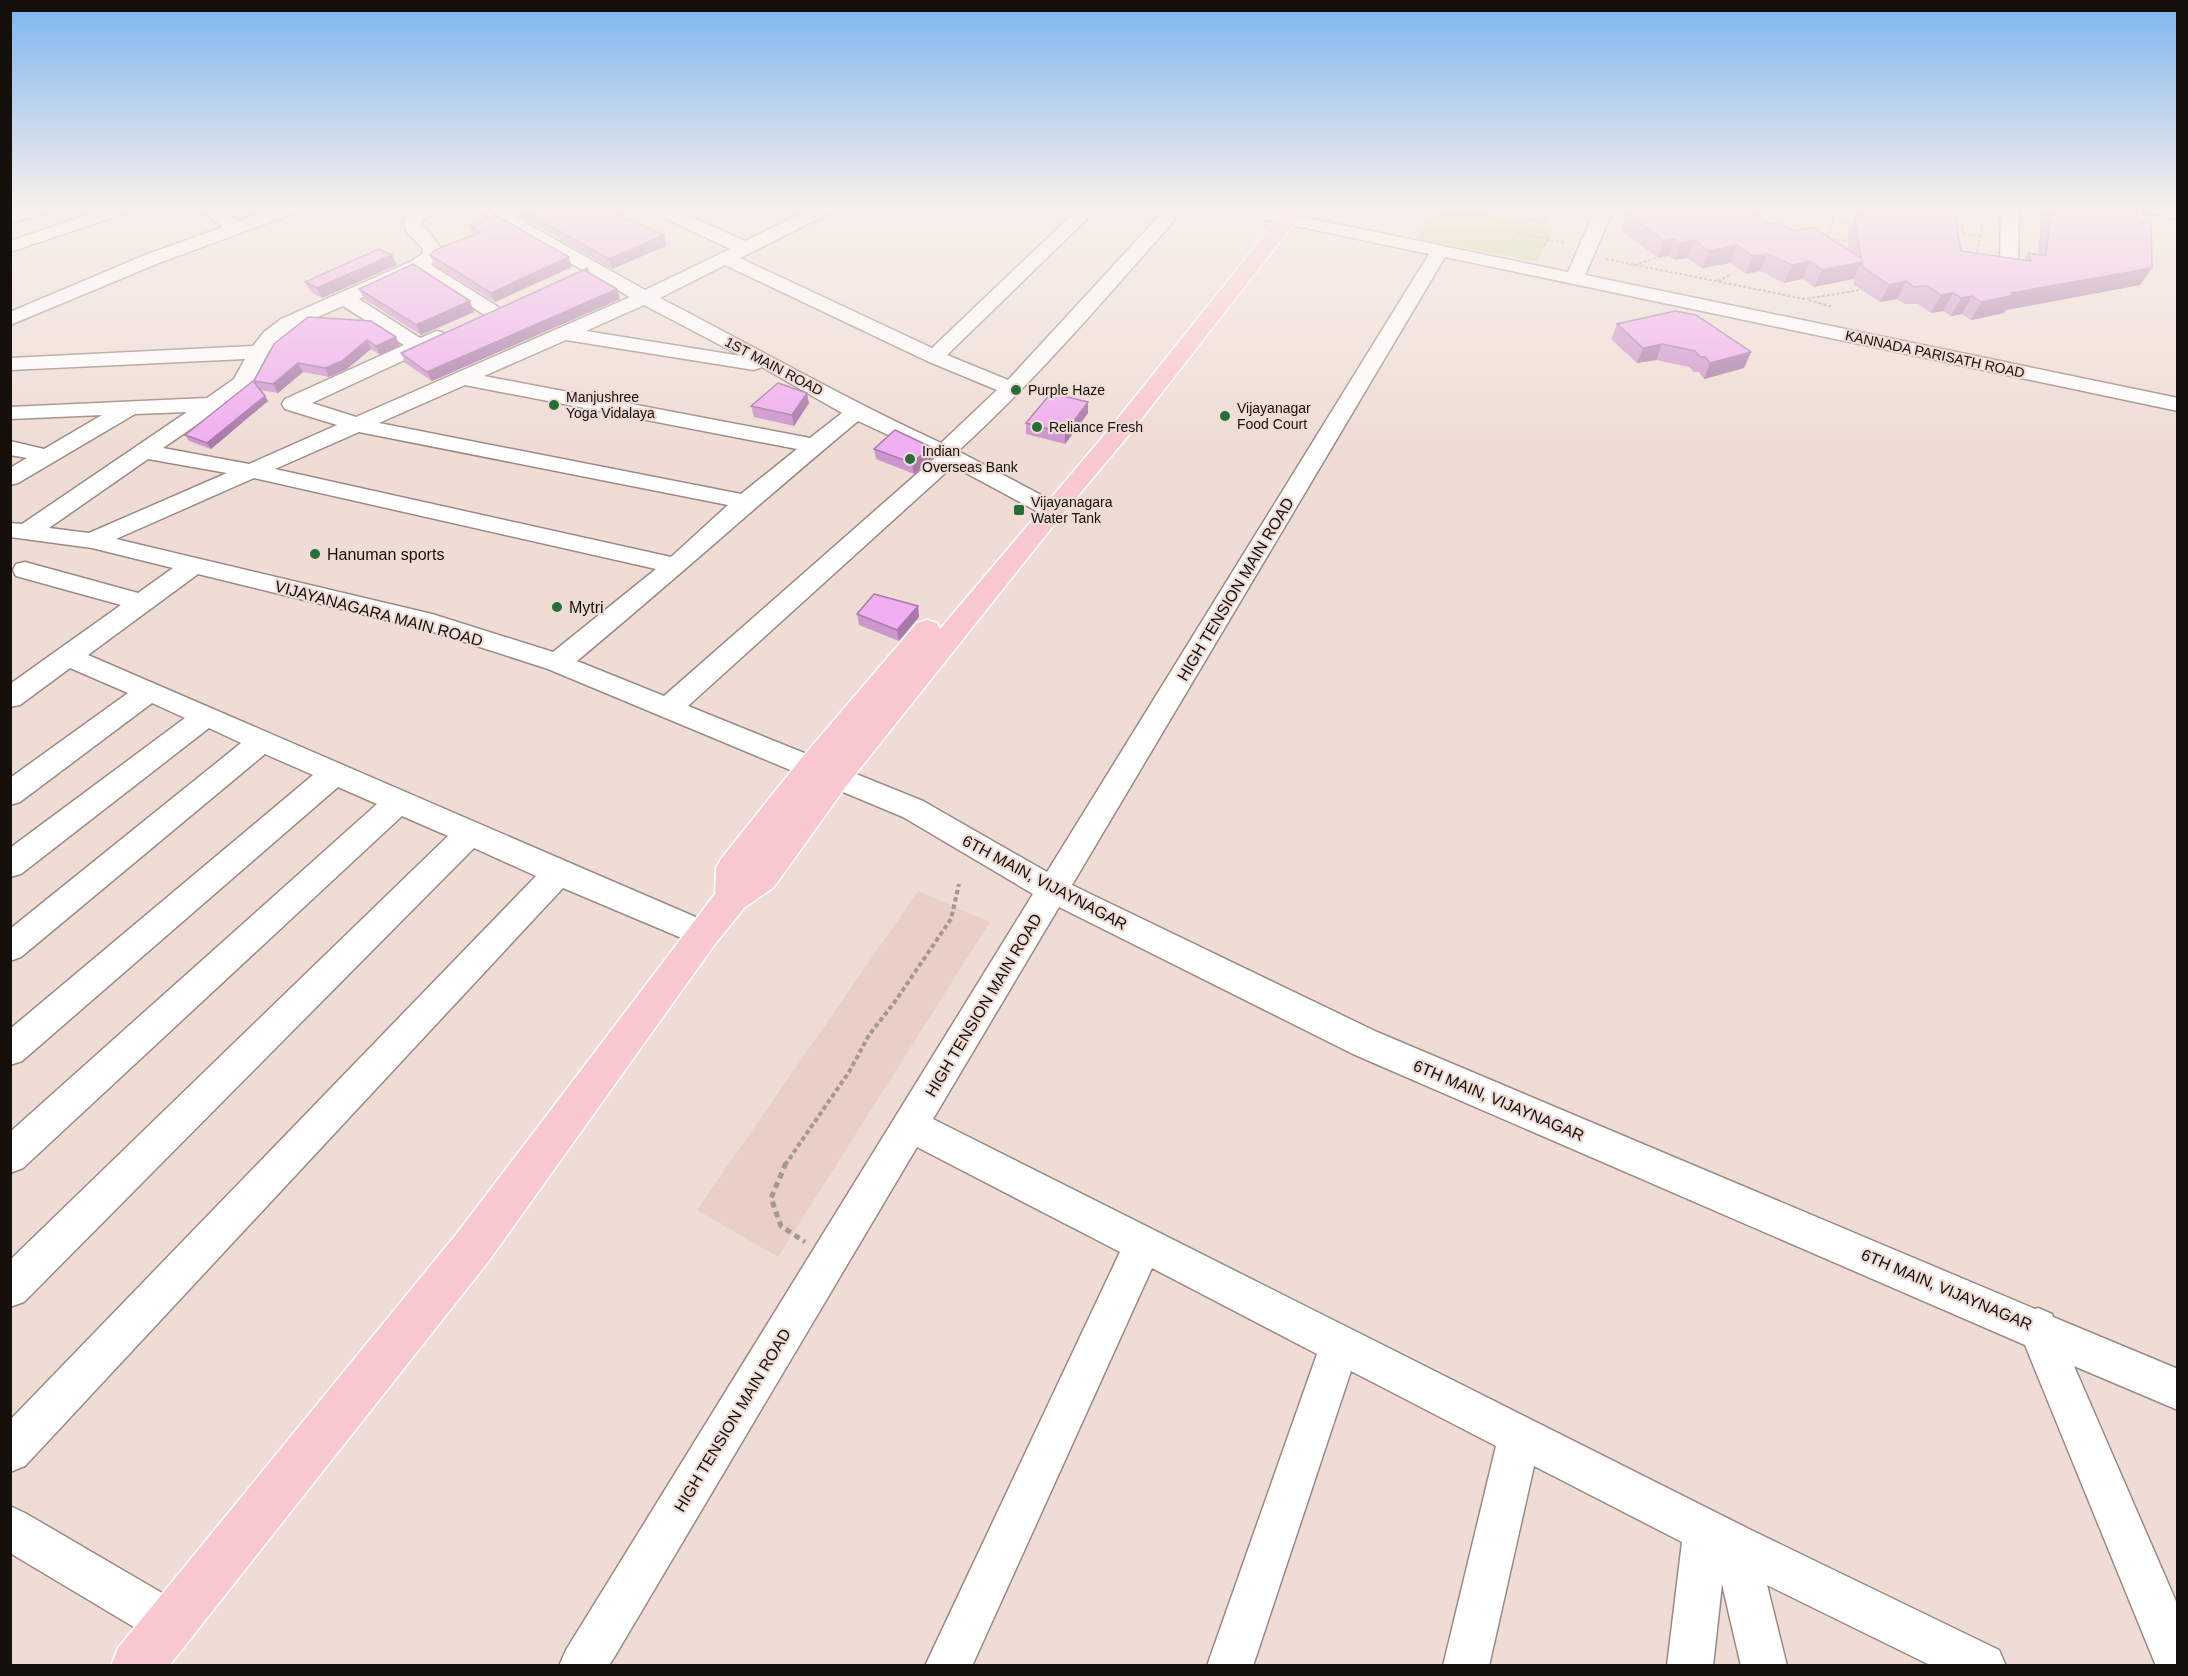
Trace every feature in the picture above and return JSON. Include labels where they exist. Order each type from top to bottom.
[{"type":"main road","points":[[136,1665],[473,1247],[703,934],[732,898],[762,877],[824,773],[1043,506],[1100,427],[1219,286]]},
{"type":"street","points":[[10,319],[90,286]]},
{"type":"street","points":[[19,531],[145,452],[216,404],[243,383],[256,352],[275,332],[288,323],[371,286]]},
{"type":"street","points":[[452,286],[493,312]]},
{"type":"street","name":"1ST MAIN ROAD","points":[[625,286],[780,368],[856,412],[947,454],[1043,506]]},
{"type":"street","points":[[18,575],[80,540],[358,426],[670,286]]},
{"type":"street","points":[[799,286],[934,357],[1012,389]]},
{"type":"street","points":[[934,357],[1008,286]]},
{"type":"street","points":[[667,709],[947,454],[1012,389],[1105,286]]},
{"type":"street","name":"HIGH TENSION MAIN ROAD","points":[[582,1665],[912,1126],[1051,889],[1419,286]]},
{"type":"street","name":"KANNADA PARISATH ROAD","points":[[1609,286],[2178,405]]},
{"type":"street","points":[[344,298],[419,346]]},
{"type":"street","points":[[471,321],[513,303]]},
{"type":"street","points":[[450,331],[293,404],[358,426],[746,502]]},
{"type":"street","points":[[566,334],[780,368]]},
{"type":"street","points":[[10,364],[256,352]]},
{"type":"street","points":[[465,379],[815,446]]},
{"type":"street","points":[[10,413],[216,404]]},
{"type":"street","points":[[10,478],[132,407]]},
{"type":"street","points":[[557,663],[676,566],[746,502],[856,412]]},
{"type":"street","points":[[10,448],[47,456]]},
{"type":"street","points":[[145,452],[252,471],[676,566]]},
{"type":"street","name":"VIJAYANAGARA MAIN ROAD","points":[[19,531],[80,540],[432,623],[557,663],[824,773]]},
{"type":"street","points":[[10,698],[193,566]]},
{"type":"street","points":[[18,575],[142,603]]},
{"type":"street","points":[[69,657],[150,691],[557,874],[703,934]]},
{"type":"street","points":[[10,794],[150,691]]},
{"type":"street","points":[[10,864],[206,716]]},
{"type":"street","points":[[10,948],[262,741]]},
{"type":"street","name":"6TH MAIN, VIJAYNAGAR","points":[[824,773],[914,809],[1051,889],[1365,1043],[2038,1328],[2178,1390]]},
{"type":"street","points":[[10,1050],[334,774]]},
{"type":"street","points":[[10,1156],[398,802]]},
{"type":"street","points":[[10,1288],[469,834]]},
{"type":"street","points":[[10,1451],[557,874]]},
{"type":"street","points":[[912,1126],[1720,1538],[1983,1665]]},
{"type":"street","points":[[948,1665],[1143,1244]]},
{"type":"street","points":[[2038,1328],[2178,1662]]},
{"type":"street","points":[[1230,1665],[1340,1345]]},
{"type":"street","points":[[1466,1665],[1520,1436]]},
{"type":"street","points":[[10,1528],[170,1623]]},
{"type":"street","points":[[1690,1665],[1720,1538]]},
{"type":"street","points":[[1720,1538],[1764,1665]]},
{"type":"path","points":[[1739,286],[1833,307]]},
{"type":"path","points":[[1805,299],[1868,289]]},
{"type":"path","points":[[830,1260],[781,1226],[771,1198],[782,1168],[849,1072],[869,1035],[894,1003],[951,919],[959,884]]},
{"type":"shaded area","points":[[918,891],[990,922],[778,1257],[697,1210]]},
{"type":"building","points":[[365,286],[447,286],[470,301],[416,325],[359,289]]},
{"type":"building","points":[[480,286],[506,286],[491,293]]},
{"type":"building","points":[[548,286],[612,286],[617,289],[427,372],[401,353]]},
{"type":"building","points":[[1928,286],[2049,286],[2011,293],[2015,295],[1981,302],[1972,296],[1961,298],[1953,293],[1941,295]]},
{"type":"building","points":[[1675,311],[1696,315],[1751,352],[1710,363],[1695,351],[1662,344],[1643,348],[1617,324]]},
{"type":"building","points":[[308,317],[371,321],[396,337],[376,346],[367,340],[342,361],[325,368],[298,363],[273,384],[254,381],[274,344]]},
{"type":"building","points":[[253,381],[265,396],[207,443],[185,435]]},
{"type":"building","points":[[778,383],[807,393],[792,415],[751,406]]},
{"type":"building","points":[[1051,393],[1088,402],[1065,433],[1026,423]]},
{"type":"building","points":[[895,430],[931,447],[912,463],[874,449]]},
{"type":"building","points":[[874,594],[918,606],[897,630],[857,614]]},
{"type":"place","name":"Purple Haze","points":[[1016,390]]},
{"type":"place","name":"Manjushree Yoga Vidalaya","points":[[554,405]]},
{"type":"place","name":"Vijayanagar Food Court","points":[[1225,416]]},
{"type":"place","name":"Reliance Fresh","points":[[1037,427]]},
{"type":"place","name":"Indian Overseas Bank","points":[[910,459]]},
{"type":"place","name":"Vijayanagara Water Tank","points":[[1019,510]]},
{"type":"place","name":"Hanuman sports","points":[[315,554]]},
{"type":"place","name":"Mytri","points":[[557,607]]}]
